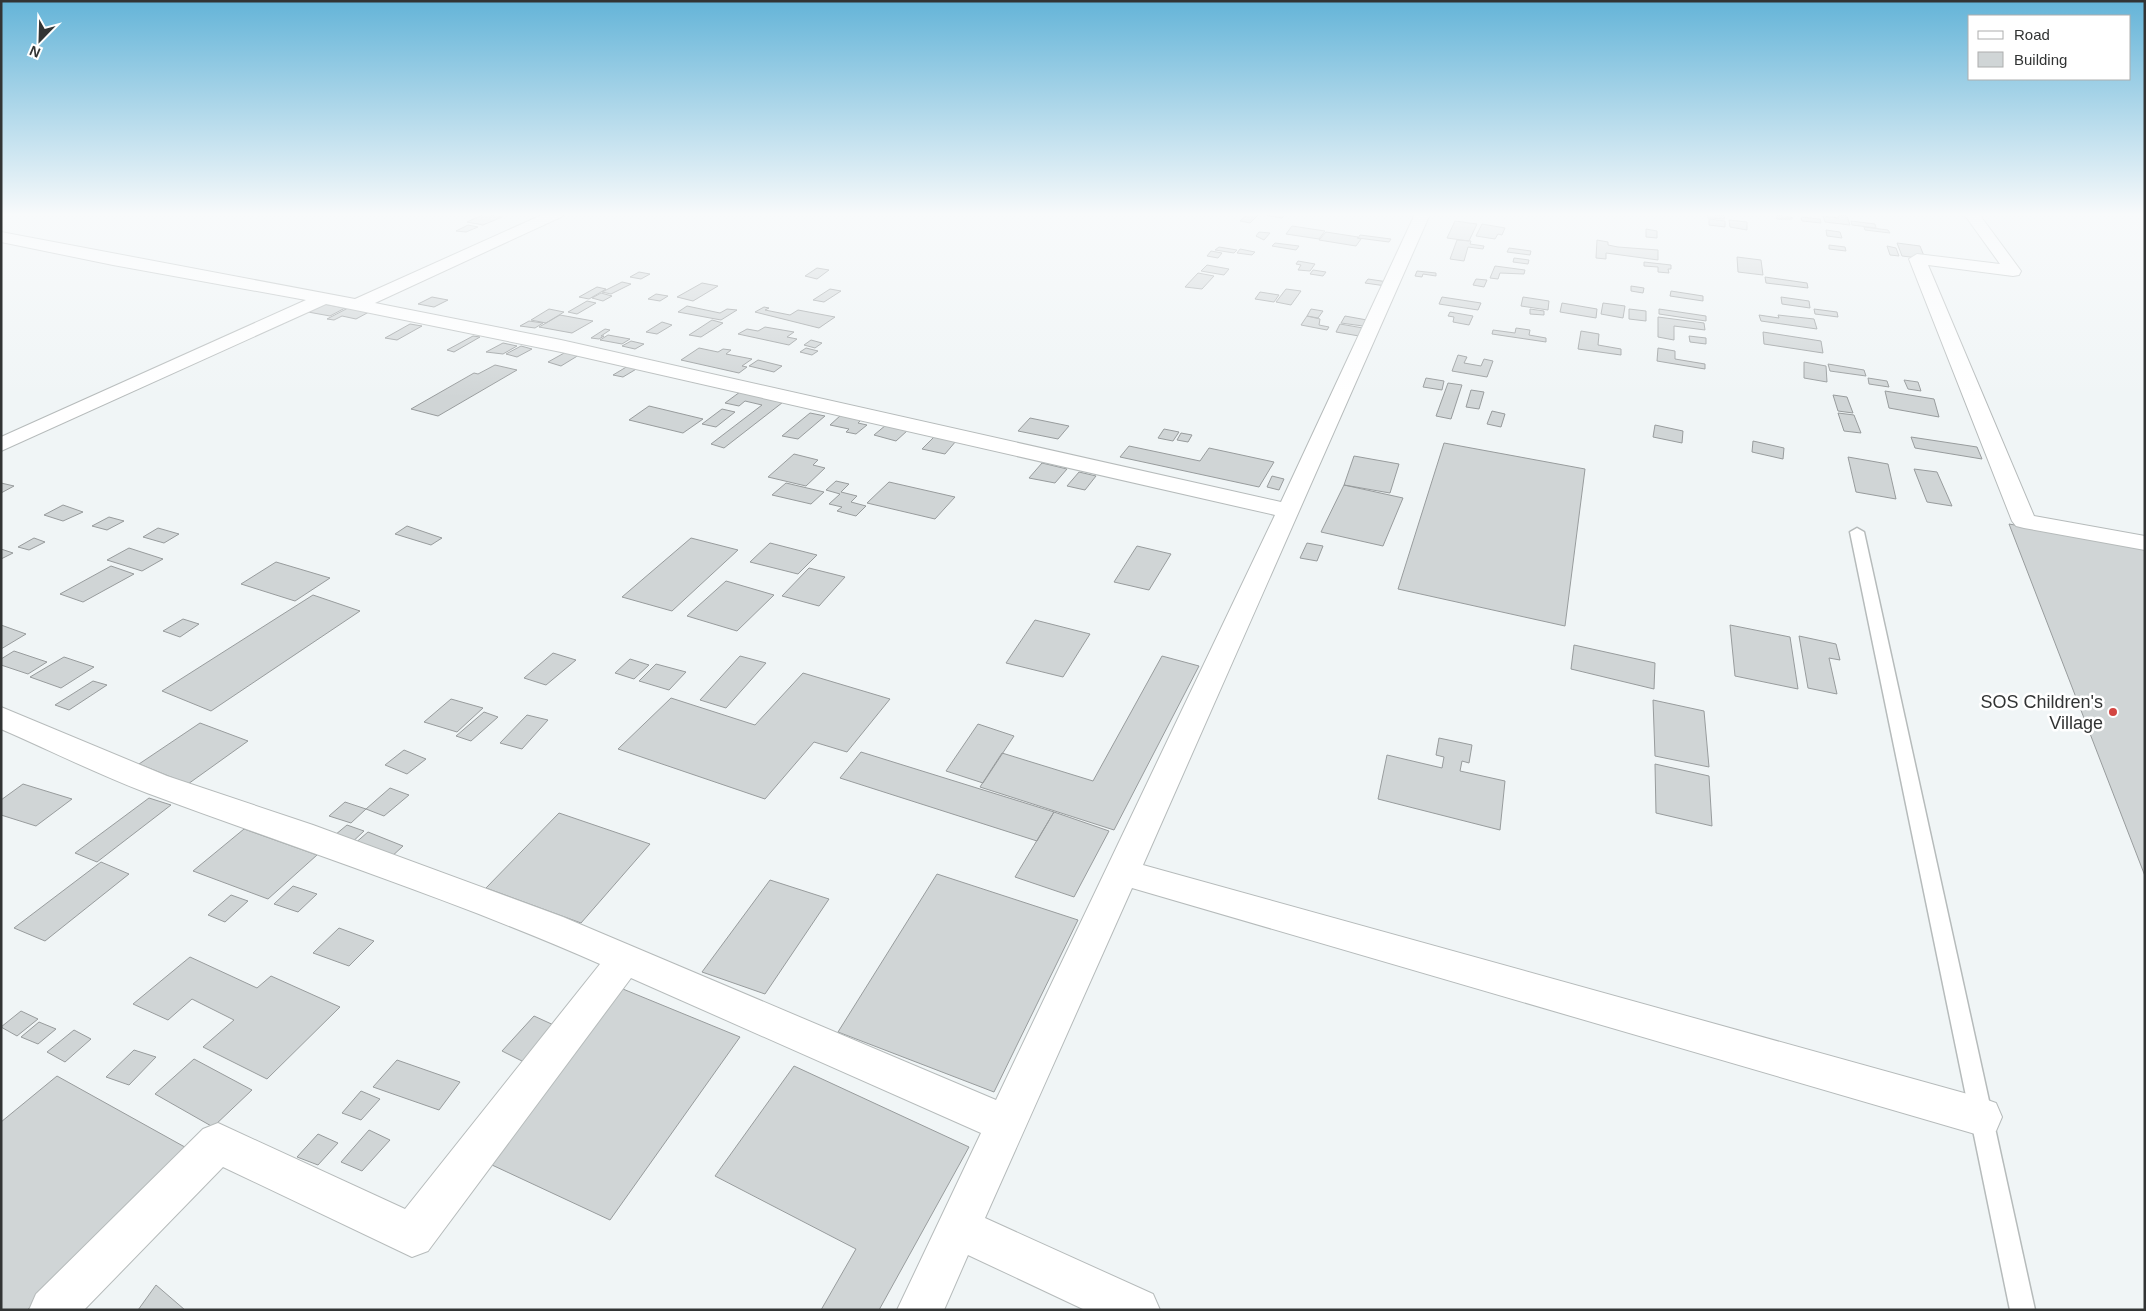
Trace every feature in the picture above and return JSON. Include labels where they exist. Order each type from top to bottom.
[{"type":"street","points":[[197,275],[358,304],[561,346],[1289,511]]},
{"type":"street","points":[[358,304],[421,275]]},
{"type":"street","points":[[920,1310],[1289,511],[1395,275]]},
{"type":"street","points":[[1924,275],[2024,521],[2145,543]]},
{"type":"street","points":[[1,445],[324,298]]},
{"type":"street","points":[[1,717],[156,784],[301,834],[551,927],[1006,1124]]},
{"type":"street","points":[[1121,872],[1982,1117]]},
{"type":"street","points":[[52,1310],[218,1143],[412,1235],[625,959]]},
{"type":"street","points":[[958,1228],[1137,1310]]},
{"type":"lane","points":[[1857,532],[2023,1310]]},
{"type":"building","points":[[633,275],[648,275],[641,279],[630,277]]},
{"type":"building","points":[[806,275],[822,275],[817,279]]},
{"type":"building","points":[[1196,275],[1214,276],[1202,289],[1185,287]]},
{"type":"building","points":[[1491,275],[1499,275],[1498,279],[1490,278]]},
{"type":"building","points":[[1765,277],[1807,283],[1808,288],[1766,283]]},
{"type":"building","points":[[1368,279],[1388,282],[1386,286],[1365,283]]},
{"type":"building","points":[[1476,279],[1487,280],[1484,287],[1473,285]]},
{"type":"building","points":[[622,282],[631,284],[611,294],[602,292]]},
{"type":"building","points":[[702,283],[718,286],[693,301],[677,297]]},
{"type":"building","points":[[1631,286],[1644,288],[1643,293],[1631,291]]},
{"type":"building","points":[[597,287],[606,289],[589,299],[579,297]]},
{"type":"building","points":[[830,289],[841,291],[824,302],[813,300]]},
{"type":"building","points":[[1286,289],[1301,291],[1291,305],[1276,302]]},
{"type":"building","points":[[1671,291],[1703,296],[1703,301],[1670,296]]},
{"type":"building","points":[[1260,292],[1279,295],[1274,302],[1255,299]]},
{"type":"building","points":[[601,293],[612,296],[603,301],[592,298]]},
{"type":"building","points":[[656,294],[668,296],[660,301],[648,299]]},
{"type":"building","points":[[432,297],[448,300],[434,307],[418,304]]},
{"type":"building","points":[[1442,297],[1481,303],[1478,310],[1439,304]]},
{"type":"building","points":[[1523,297],[1549,301],[1548,310],[1521,306]]},
{"type":"building","points":[[1781,297],[1809,301],[1810,308],[1782,304]]},
{"type":"building","points":[[587,301],[596,303],[577,314],[568,312]]},
{"type":"building","points":[[1562,303],[1597,309],[1596,318],[1560,312]]},
{"type":"building","points":[[1603,303],[1625,306],[1623,318],[1601,314]]},
{"type":"building","points":[[324,304],[345,308],[330,316],[308,312]]},
{"type":"building","points":[[687,306],[720,313],[727,309],[737,310],[721,320],[678,312]]},
{"type":"building","points":[[764,307],[769,308],[765,310],[790,315],[798,310],[835,317],[819,328],[755,312]]},
{"type":"building","points":[[348,308],[369,312],[356,319],[342,316],[334,320],[327,319]]},
{"type":"building","points":[[549,309],[564,312],[546,323],[531,320]]},
{"type":"building","points":[[1311,309],[1323,311],[1318,318],[1307,316]]},
{"type":"building","points":[[1530,309],[1544,311],[1544,315],[1530,314]]},
{"type":"building","points":[[1629,309],[1646,311],[1646,321],[1629,319]]},
{"type":"building","points":[[1659,309],[1706,316],[1706,321],[1659,314]]},
{"type":"building","points":[[1814,309],[1837,312],[1838,317],[1815,314]]},
{"type":"building","points":[[1450,312],[1473,316],[1469,325],[1453,322],[1454,317],[1448,316]]},
{"type":"building","points":[[560,315],[593,321],[572,333],[539,327]]},
{"type":"building","points":[[1759,315],[1779,318],[1778,315],[1814,319],[1817,329],[1761,321]]},
{"type":"building","points":[[1307,316],[1320,319],[1319,325],[1329,327],[1327,330],[1301,325]]},
{"type":"building","points":[[1345,316],[1367,320],[1363,326],[1341,323]]},
{"type":"building","points":[[1658,317],[1704,323],[1705,330],[1674,326],[1674,340],[1658,337]]},
{"type":"building","points":[[712,320],[723,323],[701,337],[689,335]]},
{"type":"building","points":[[529,321],[543,323],[535,328],[520,326]]},
{"type":"building","points":[[662,322],[672,325],[657,334],[646,332]]},
{"type":"building","points":[[410,324],[422,326],[397,340],[385,338]]},
{"type":"building","points":[[1340,324],[1363,328],[1359,336],[1336,332]]},
{"type":"building","points":[[765,327],[794,332],[787,337],[797,339],[789,345],[738,334],[747,329],[758,331]]},
{"type":"building","points":[[1516,328],[1530,330],[1529,335],[1546,338],[1546,342],[1492,334],[1493,330],[1515,333]]},
{"type":"building","points":[[605,329],[610,330],[601,336],[604,336],[599,339],[591,338]]},
{"type":"building","points":[[1581,331],[1599,334],[1598,345],[1621,349],[1621,355],[1578,349]]},
{"type":"building","points":[[1763,332],[1821,341],[1823,353],[1764,344]]},
{"type":"building","points":[[608,335],[630,339],[622,344],[600,340]]},
{"type":"building","points":[[473,336],[480,337],[454,352],[447,350]]},
{"type":"building","points":[[1689,336],[1706,338],[1706,344],[1690,342]]},
{"type":"building","points":[[811,340],[822,343],[815,348],[804,345]]},
{"type":"building","points":[[631,341],[644,344],[635,349],[622,346]]},
{"type":"building","points":[[503,343],[517,346],[503,354],[486,352]]},
{"type":"building","points":[[521,346],[532,349],[517,357],[506,354]]},
{"type":"building","points":[[699,348],[718,352],[723,349],[731,350],[726,354],[752,359],[742,366],[747,367],[739,373],[681,360]]},
{"type":"building","points":[[806,348],[818,351],[812,355],[800,352]]},
{"type":"building","points":[[1658,348],[1675,351],[1675,359],[1705,364],[1705,369],[1657,361]]},
{"type":"building","points":[[566,352],[579,355],[561,366],[548,362]]},
{"type":"building","points":[[1458,355],[1467,357],[1464,363],[1481,366],[1484,359],[1493,361],[1487,377],[1452,371]]},
{"type":"building","points":[[758,360],[782,366],[774,372],[749,366]]},
{"type":"building","points":[[1804,362],[1826,366],[1827,382],[1804,378]]},
{"type":"building","points":[[1828,364],[1864,370],[1866,376],[1830,371]]},
{"type":"building","points":[[495,365],[517,370],[438,416],[411,409],[474,373],[478,374]]},
{"type":"building","points":[[628,366],[638,368],[623,377],[613,375]]},
{"type":"building","points":[[1426,378],[1444,381],[1442,390],[1423,387]]},
{"type":"building","points":[[1868,378],[1887,381],[1889,387],[1869,384]]},
{"type":"building","points":[[1904,380],[1918,382],[1921,391],[1908,389]]},
{"type":"building","points":[[1448,383],[1462,385],[1451,419],[1436,416]]},
{"type":"building","points":[[744,389],[787,399],[724,448],[711,444],[762,405],[745,401],[739,406],[725,403]]},
{"type":"building","points":[[1471,390],[1484,392],[1479,409],[1466,407]]},
{"type":"building","points":[[1885,391],[1934,399],[1939,417],[1889,408]]},
{"type":"building","points":[[1833,395],[1847,397],[1853,413],[1838,411]]},
{"type":"building","points":[[649,406],[703,419],[683,433],[629,420]]},
{"type":"building","points":[[722,409],[735,412],[716,427],[702,424]]},
{"type":"building","points":[[1492,411],[1505,414],[1501,427],[1487,424]]},
{"type":"building","points":[[810,413],[825,416],[798,439],[782,436]]},
{"type":"building","points":[[1838,413],[1854,415],[1861,433],[1844,431]]},
{"type":"building","points":[[841,415],[861,420],[858,423],[867,425],[856,434],[846,432],[849,429],[830,425]]},
{"type":"building","points":[[1030,418],[1069,426],[1058,439],[1018,431]]},
{"type":"building","points":[[886,425],[908,430],[896,441],[874,435]]},
{"type":"building","points":[[1655,425],[1683,431],[1682,443],[1653,437]]},
{"type":"building","points":[[1164,429],[1179,432],[1173,441],[1158,438]]},
{"type":"building","points":[[1181,433],[1192,435],[1188,442],[1177,440]]},
{"type":"building","points":[[934,437],[956,441],[945,454],[922,449]]},
{"type":"building","points":[[1911,437],[1977,447],[1982,459],[1915,448]]},
{"type":"building","points":[[1753,441],[1784,448],[1783,459],[1752,452]]},
{"type":"building","points":[[1444,443],[1585,469],[1565,626],[1398,589]]},
{"type":"building","points":[[1129,446],[1200,461],[1209,448],[1274,462],[1259,487],[1120,457]]},
{"type":"building","points":[[794,454],[818,460],[813,465],[825,468],[806,486],[768,477]]},
{"type":"building","points":[[1354,456],[1399,464],[1390,493],[1344,485]]},
{"type":"building","points":[[1848,457],[1888,464],[1896,499],[1856,492]]},
{"type":"building","points":[[1042,463],[1067,469],[1055,483],[1029,478]]},
{"type":"building","points":[[1914,469],[1937,472],[1952,506],[1927,502]]},
{"type":"building","points":[[1079,472],[1096,476],[1085,490],[1067,486]]},
{"type":"building","points":[[1272,476],[1284,479],[1279,490],[1267,487]]},
{"type":"building","points":[[836,481],[849,484],[841,492],[857,496],[851,502],[866,506],[856,516],[837,511],[842,507],[829,504],[840,494],[826,490]]},
{"type":"building","points":[[889,482],[955,497],[935,519],[867,503]]},
{"type":"building","points":[[1,483],[14,486],[1,493]]},
{"type":"building","points":[[786,483],[824,492],[811,504],[772,495]]},
{"type":"building","points":[[1344,485],[1403,498],[1383,546],[1321,532]]},
{"type":"building","points":[[63,505],[83,512],[63,521],[44,515]]},
{"type":"building","points":[[109,517],[124,521],[107,530],[92,526]]},
{"type":"building","name":"SOS Children's Village","points":[[2009,524],[2145,548],[2145,876]]},
{"type":"building","points":[[407,526],[442,538],[431,545],[395,534]]},
{"type":"building","points":[[158,528],[179,534],[164,543],[143,537]]},
{"type":"building","points":[[34,538],[45,542],[29,550],[18,547]]},
{"type":"building","points":[[691,538],[738,550],[672,611],[622,597]]},
{"type":"building","points":[[770,543],[817,555],[798,574],[750,562]]},
{"type":"building","points":[[1307,543],[1323,546],[1317,561],[1300,558]]},
{"type":"building","points":[[1137,546],[1171,554],[1149,590],[1114,582]]},
{"type":"building","points":[[129,548],[163,559],[142,571],[107,560]]},
{"type":"building","points":[[1,549],[13,553],[1,559]]},
{"type":"building","points":[[276,562],[330,578],[295,601],[241,584]]},
{"type":"building","points":[[111,566],[134,574],[83,602],[60,594]]},
{"type":"building","points":[[809,568],[845,577],[819,606],[782,596]]},
{"type":"building","points":[[726,581],[774,595],[737,631],[687,616]]},
{"type":"building","points":[[313,595],[360,611],[211,711],[162,691]]},
{"type":"building","points":[[183,619],[199,624],[180,637],[163,631]]},
{"type":"building","points":[[1035,620],[1090,634],[1063,677],[1006,663]]},
{"type":"building","points":[[1,625],[26,634],[1,649]]},
{"type":"building","points":[[1730,625],[1790,637],[1798,689],[1735,676]]},
{"type":"building","points":[[1799,636],[1836,644],[1840,660],[1829,658],[1837,694],[1808,688]]},
{"type":"building","points":[[1574,645],[1655,663],[1654,689],[1571,669]]},
{"type":"building","points":[[14,651],[47,662],[28,674],[1,665],[1,659]]},
{"type":"building","points":[[553,653],[576,660],[546,685],[524,678]]},
{"type":"building","points":[[740,656],[766,663],[726,708],[700,700]]},
{"type":"building","points":[[1162,656],[1199,666],[1114,830],[980,787],[1002,753],[1093,781]]},
{"type":"building","points":[[64,657],[94,667],[61,688],[30,677]]},
{"type":"building","points":[[630,659],[649,665],[634,679],[615,673]]},
{"type":"building","points":[[656,664],[686,672],[669,690],[639,681]]},
{"type":"building","points":[[803,673],[890,699],[847,752],[814,742],[765,799],[618,749],[671,698],[755,725]]},
{"type":"building","points":[[93,681],[107,685],[69,710],[55,705]]},
{"type":"building","points":[[451,699],[483,708],[457,732],[424,722]]},
{"type":"building","points":[[1653,700],[1704,711],[1709,767],[1655,756]]},
{"type":"building","points":[[484,712],[498,717],[471,741],[456,736]]},
{"type":"building","points":[[527,715],[548,720],[522,749],[500,743]]},
{"type":"building","points":[[200,723],[248,741],[188,784],[139,764]]},
{"type":"building","points":[[978,724],[1014,736],[983,783],[946,771]]},
{"type":"building","points":[[1439,738],[1472,745],[1469,763],[1462,761],[1460,771],[1505,781],[1500,830],[1378,799],[1387,755],[1442,768],[1444,757],[1436,755]]},
{"type":"building","points":[[404,750],[426,759],[407,774],[385,765]]},
{"type":"building","points":[[861,752],[1054,812],[1037,841],[840,778]]},
{"type":"building","points":[[1655,764],[1709,776],[1712,826],[1656,813]]},
{"type":"building","points":[[23,784],[72,799],[36,826],[1,815],[1,800]]},
{"type":"building","points":[[390,788],[409,795],[384,816],[366,809]]},
{"type":"building","points":[[149,798],[171,805],[97,862],[75,853]]},
{"type":"building","points":[[345,802],[366,809],[351,823],[329,816]]},
{"type":"building","points":[[1054,812],[1109,831],[1074,897],[1015,877]]},
{"type":"building","points":[[559,813],[650,844],[581,923],[486,888]]},
{"type":"building","points":[[347,825],[364,831],[347,847],[329,840]]},
{"type":"building","points":[[244,829],[317,855],[268,899],[193,871]]},
{"type":"building","points":[[368,832],[403,846],[388,860],[353,845]]},
{"type":"building","points":[[101,862],[129,874],[45,941],[14,928]]},
{"type":"building","points":[[937,874],[1078,920],[994,1092],[838,1032]]},
{"type":"building","points":[[770,880],[829,899],[765,994],[702,972]]},
{"type":"building","points":[[293,886],[317,894],[298,912],[274,904]]},
{"type":"building","points":[[231,895],[248,901],[225,922],[208,915]]},
{"type":"building","points":[[339,928],[374,941],[349,966],[313,953]]},
{"type":"building","points":[[190,957],[257,988],[271,976],[340,1007],[267,1079],[203,1047],[234,1020],[192,999],[168,1020],[133,1004]]},
{"type":"building","points":[[618,987],[740,1037],[610,1220],[477,1158]]},
{"type":"building","points":[[21,1011],[38,1019],[17,1036],[1,1027]]},
{"type":"building","points":[[534,1016],[558,1027],[526,1063],[502,1051]]},
{"type":"building","points":[[39,1022],[56,1029],[38,1044],[21,1037]]},
{"type":"building","points":[[74,1030],[91,1039],[65,1062],[47,1052]]},
{"type":"building","points":[[134,1050],[156,1057],[129,1085],[106,1077]]},
{"type":"building","points":[[194,1059],[252,1090],[213,1127],[155,1094]]},
{"type":"building","points":[[397,1060],[460,1082],[439,1110],[373,1087]]},
{"type":"building","points":[[794,1066],[969,1147],[879,1310],[821,1310],[856,1249],[715,1176]]},
{"type":"building","points":[[57,1076],[192,1151],[27,1310],[1,1310],[1,1122]]},
{"type":"building","points":[[361,1091],[380,1099],[361,1120],[342,1113]]},
{"type":"building","points":[[369,1130],[390,1140],[362,1171],[341,1162]]},
{"type":"building","points":[[318,1134],[338,1143],[318,1165],[297,1157]]},
{"type":"building","points":[[156,1285],[185,1310],[138,1310]]},
{"type":"place","name":"SOS Children's Village","points":[[2113,712]]}]
